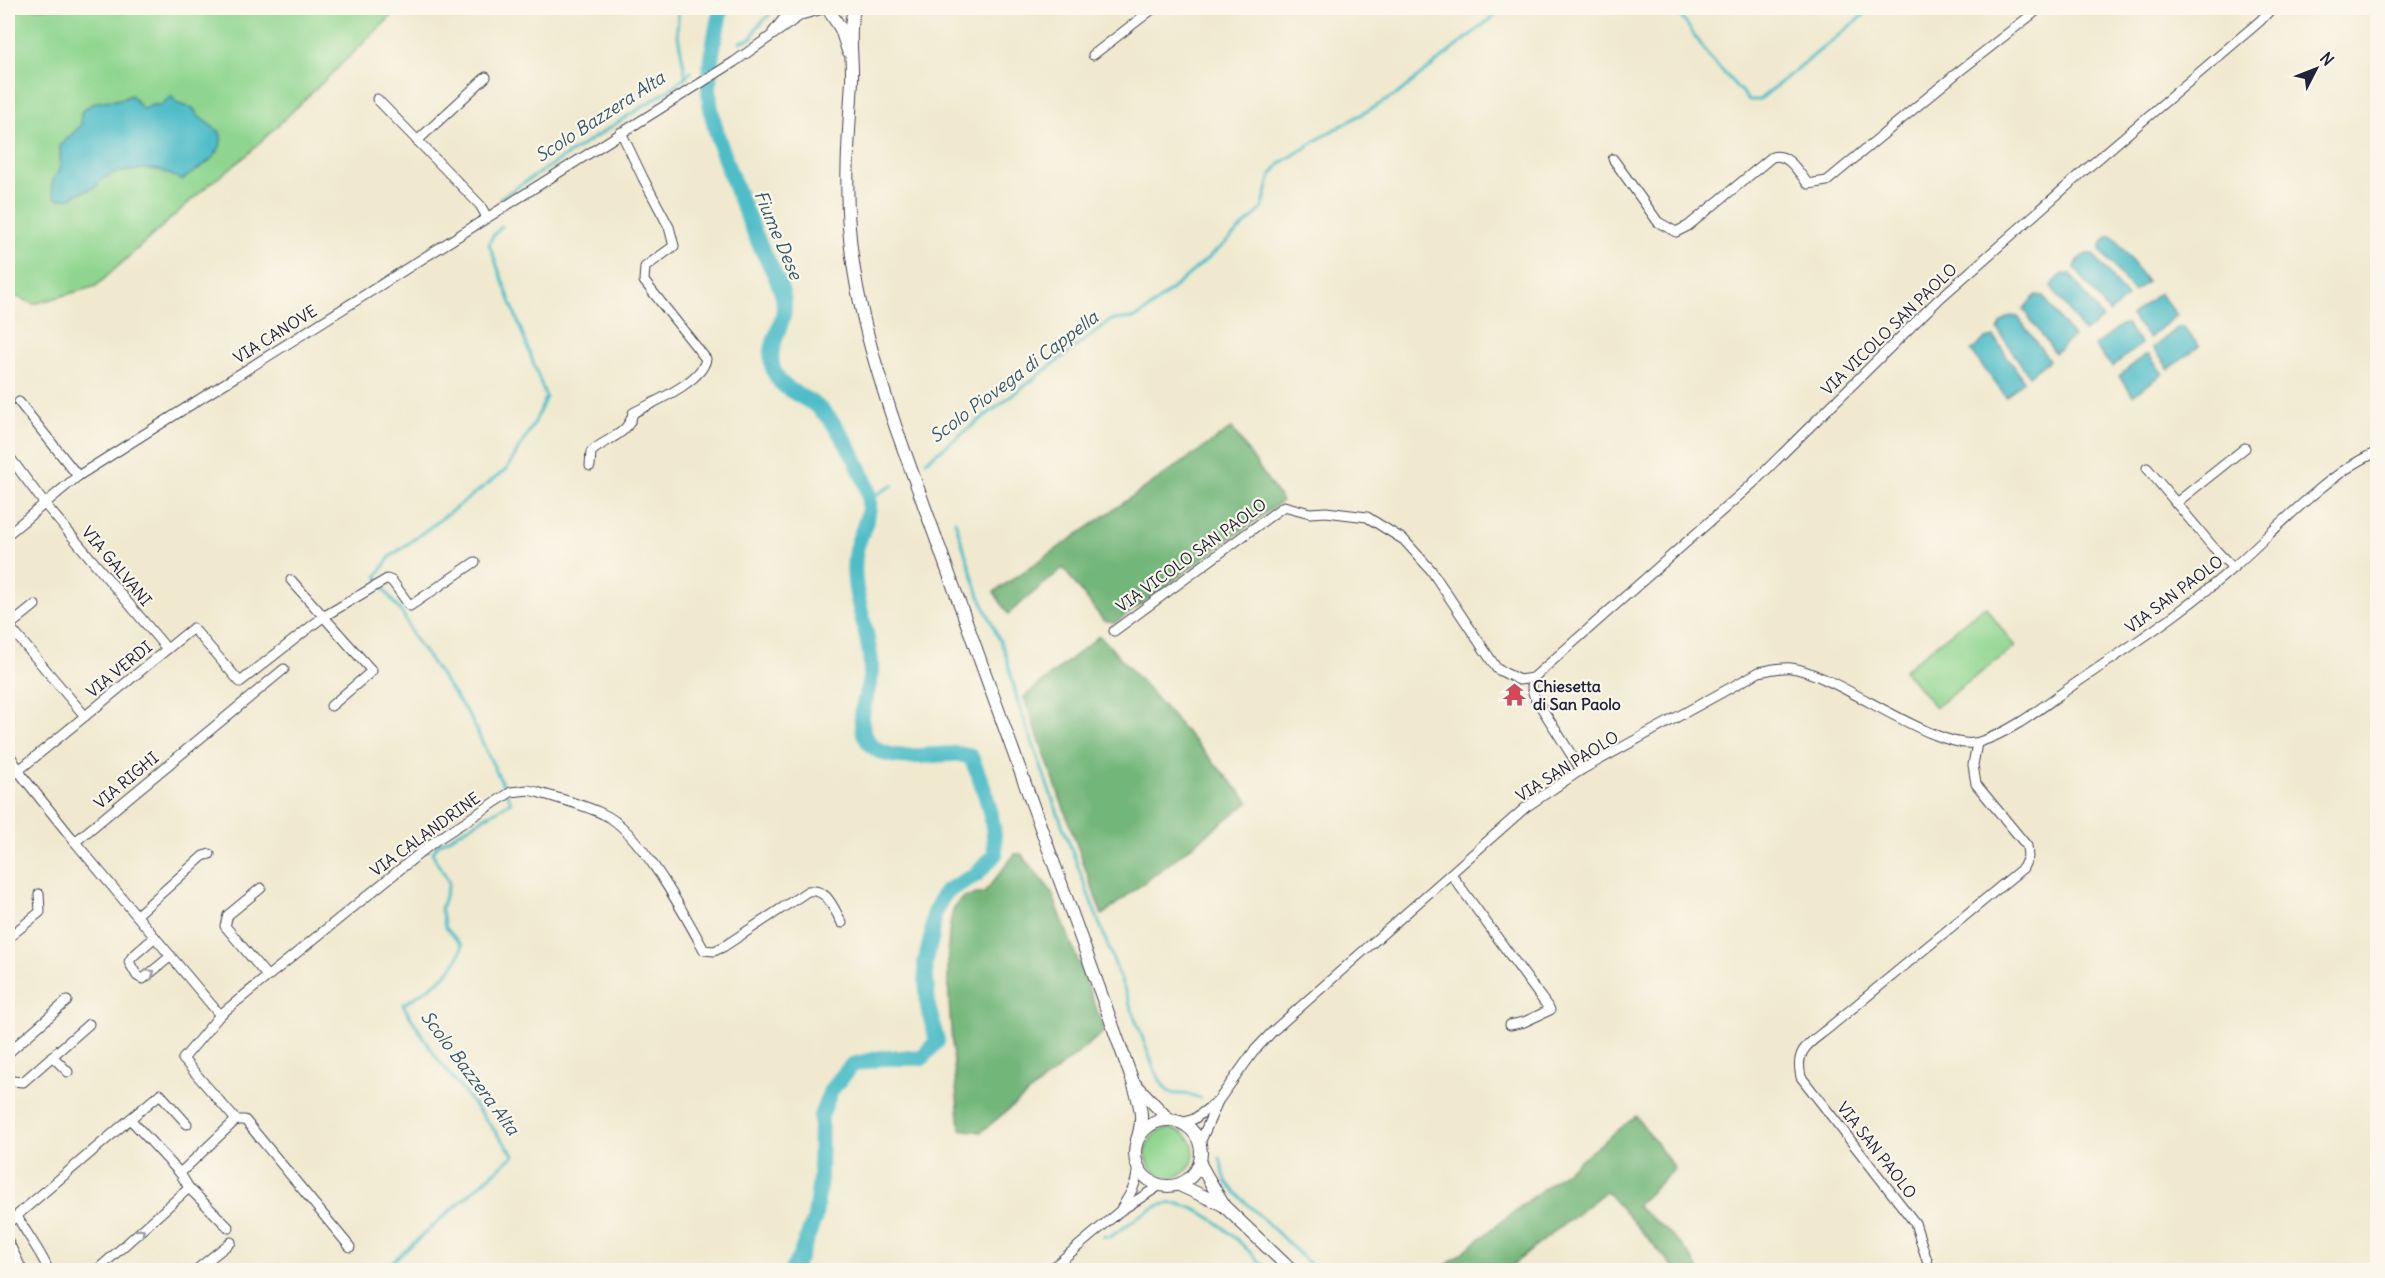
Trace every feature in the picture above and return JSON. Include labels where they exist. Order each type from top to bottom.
[{"type":"main road","points":[[824,9],[840,12],[850,8]]},
{"type":"main road","points":[[855,8],[852,26],[852,79],[847,144],[849,228],[857,286],[873,356],[896,428],[1133,1082],[1143,1125],[1134,1157],[1137,1166],[1142,1175],[1159,1186],[1179,1185],[1224,1206]]},
{"type":"main road","points":[[824,9],[841,29],[852,79]]},
{"type":"main road","points":[[1133,1082],[1169,1120]]},
{"type":"main road","points":[[1137,1140],[1150,1125],[1169,1120],[1182,1123],[1196,1135],[1202,1154],[1200,1164],[1195,1173],[1179,1185]]},
{"type":"main road","points":[[1200,1164],[1224,1206],[1291,1270]]},
{"type":"street","name":"VIA CANOVE","points":[[763,43],[792,8]]},
{"type":"street","points":[[1093,55],[1154,8]]},
{"type":"street","points":[[1612,159],[1659,222],[1676,232],[1688,226],[1777,155],[1786,157],[1808,184],[1827,181],[1956,73],[2040,8]]},
{"type":"street","name":"VIA VICOLO SAN PAOLO","points":[[1114,631],[1284,506],[1310,513],[1326,512],[1367,517],[1404,540],[1431,570],[1497,669],[1519,680],[1533,678],[1751,485],[1938,300],[2084,171],[2260,21],[2272,8]]},
{"type":"street","name":"VIA CANOVE","points":[[8,534],[78,476],[734,62],[801,15],[824,9]]},
{"type":"street","points":[[417,141],[486,77]]},
{"type":"street","points":[[377,99],[480,205],[487,217]]},
{"type":"street","points":[[590,466],[591,452],[600,443],[622,434],[631,423],[633,413],[696,377],[705,366],[706,359],[644,281],[645,267],[674,246],[669,227],[621,132]]},
{"type":"street","points":[[19,402],[78,476]]},
{"type":"street","points":[[2176,503],[2245,448]]},
{"type":"street","name":"VIA SAN PAOLO","points":[[1200,1143],[1218,1101],[1254,1051],[1273,1031],[1526,807],[1581,771],[1759,672],[1776,668],[1793,668],[1819,678],[1942,737],[1977,743],[2016,724],[2198,598],[2327,484],[2355,463],[2378,452]]},
{"type":"street","points":[[8,454],[44,503]]},
{"type":"street","points":[[2147,468],[2233,568]]},
{"type":"street","name":"VIA GALVANI","points":[[44,503],[167,649]]},
{"type":"street","points":[[240,682],[323,617],[387,579],[392,581],[410,606],[475,562]]},
{"type":"street","points":[[291,580],[372,671],[331,706]]},
{"type":"street","points":[[35,605],[8,626],[86,716]]},
{"type":"street","name":"VIA VERDI","points":[[8,779],[193,628],[252,695]]},
{"type":"street","name":"VIA RIGHI","points":[[75,842],[284,669]]},
{"type":"street","points":[[1533,678],[1534,696],[1581,771]]},
{"type":"street","name":"VIA SAN PAOLO","points":[[1930,1270],[1915,1223],[1801,1077],[1798,1059],[1802,1051],[1831,1026],[2023,868],[2028,857],[2027,846],[1976,784],[1972,765],[1977,743]]},
{"type":"street","points":[[8,752],[19,770],[75,842],[220,1015]]},
{"type":"street","name":"VIA CALANDRINE","points":[[350,1247],[246,1120],[236,1120],[183,1059],[220,1015],[435,841],[507,795],[528,790],[604,814],[624,827],[676,899],[704,950],[714,951],[723,947],[808,891],[817,890],[825,894],[842,922]]},
{"type":"street","points":[[137,915],[203,856],[210,854]]},
{"type":"street","points":[[1451,874],[1550,1010],[1524,1022],[1510,1025]]},
{"type":"street","points":[[261,888],[228,915],[225,926],[267,976]]},
{"type":"street","points":[[8,938],[40,912],[39,894]]},
{"type":"street","points":[[155,937],[129,962],[137,976],[143,979],[171,956]]},
{"type":"street","points":[[8,1053],[67,1000]]},
{"type":"street","points":[[9,1080],[23,1082],[89,1024]]},
{"type":"street","points":[[52,1056],[68,1072]]},
{"type":"street","points":[[8,1223],[160,1094],[187,1124]]},
{"type":"street","name":"VIA SAN PAOLO","points":[[1182,1123],[1194,1119],[1218,1101]]},
{"type":"street","points":[[130,1119],[180,1173],[189,1188],[230,1228]]},
{"type":"street","points":[[180,1173],[236,1120]]},
{"type":"street","points":[[1120,1211],[1135,1188],[1138,1178],[1137,1166]]},
{"type":"street","points":[[1050,1270],[1120,1211],[1159,1186]]},
{"type":"street","points":[[97,1270],[189,1188]]},
{"type":"street","points":[[17,1216],[32,1244],[46,1262],[48,1270]]},
{"type":"street","points":[[8,1241],[22,1270]]},
{"type":"street","points":[[196,1270],[231,1242]]},
{"type":"green space","points":[[8,8],[400,8],[247,155],[205,188],[96,286],[34,304],[8,293]]},
{"type":"green space","points":[[1232,428],[1282,501],[1115,623],[1103,620],[1063,568],[1008,614],[994,592]]},
{"type":"green space","points":[[1985,606],[2015,647],[1935,707],[1904,670]]},
{"type":"green space","points":[[1099,636],[1249,802],[1102,915],[1024,697]]},
{"type":"green space","points":[[1015,854],[1021,854],[1051,891],[1105,1031],[981,1132],[960,1129],[948,977],[951,921],[959,901],[984,893]]},
{"type":"green space","points":[[1636,1116],[1675,1169],[1636,1206],[1679,1242],[1699,1270],[1676,1270],[1606,1191],[1506,1270],[1440,1270]]},
{"type":"green space","points":[[1165,1129],[1175,1129],[1187,1136],[1194,1148],[1194,1158],[1187,1170],[1175,1177],[1165,1177],[1150,1166],[1146,1158],[1146,1148],[1157,1133]]},
{"type":"water","points":[[131,95],[143,109],[152,105],[161,105],[171,96],[178,104],[193,108],[199,117],[220,132],[220,148],[203,166],[182,180],[160,170],[144,169],[114,173],[102,179],[94,188],[71,198],[58,199],[55,197],[52,186],[60,170],[60,146],[81,125],[81,112],[95,103],[118,100]]},
{"type":"water","points":[[2109,236],[2114,237],[2147,282],[2133,292],[2100,249]]},
{"type":"water","points":[[2086,254],[2093,254],[2127,298],[2109,313],[2075,268],[2078,260]]},
{"type":"water","points":[[2062,274],[2070,274],[2103,319],[2084,332],[2051,286]]},
{"type":"water","points":[[2159,293],[2177,315],[2149,338],[2131,316]]},
{"type":"water","points":[[2036,295],[2043,296],[2073,337],[2055,353],[2023,309]]},
{"type":"water","points":[[2010,316],[2018,317],[2049,360],[2029,376],[1998,330],[2002,322]]},
{"type":"water","points":[[2121,325],[2126,325],[2141,344],[2112,367],[2095,346]]},
{"type":"water","points":[[2179,327],[2184,327],[2199,346],[2169,369],[2153,348]]},
{"type":"water","points":[[1994,337],[2024,381],[2006,397],[1971,351],[1985,339]]},
{"type":"water","points":[[2145,355],[2149,355],[2163,374],[2133,395],[2119,376]]},
{"type":"waterway","name":"Scolo Bazzera Alta","points":[[679,8],[677,30],[686,78]]},
{"type":"waterway","name":"Fiume Dese","points":[[721,8],[710,66],[710,102],[717,136],[730,173],[759,243],[779,283],[783,297],[784,308],[771,357],[773,368],[781,383],[815,405],[841,434],[862,474],[869,498],[868,512],[856,550],[854,565],[857,594],[870,652],[871,667],[871,677],[862,713],[864,732],[868,741],[875,748],[895,756],[960,754],[971,757],[988,804],[995,841],[995,854],[977,874],[945,892],[934,913],[932,935],[925,963],[928,1007],[937,1041],[922,1058],[881,1058],[852,1065],[831,1090],[821,1116],[820,1178],[815,1217],[792,1270]]},
{"type":"waterway","name":"Scolo Piovega di Cappella","points":[[926,461],[1111,320],[1135,318],[1149,309],[1262,209],[1271,175],[1281,163],[1328,133],[1396,95],[1504,8]]},
{"type":"waterway","name":"Scolo Piovega di Cappella","points":[[1675,8],[1711,59],[1749,100],[1759,100],[1872,8]]},
{"type":"waterway","points":[[740,42],[752,38],[757,27],[771,13]]},
{"type":"waterway","name":"Scolo Bazzera Alta","points":[[500,198],[670,89],[691,72]]},
{"type":"waterway","name":"Scolo Bazzera Alta","points":[[379,580],[377,576],[389,558],[506,470],[535,422],[546,397],[489,244],[502,226]]},
{"type":"waterway","name":"Scolo Piovega di Cappella","points":[[869,499],[893,485]]},
{"type":"waterway","points":[[955,521],[978,593],[1005,652],[1018,702],[1054,803],[1155,1071],[1170,1093],[1200,1098]]},
{"type":"waterway","name":"Scolo Bazzera Alta","points":[[383,588],[404,616],[412,635],[470,717],[511,802],[438,845],[433,852],[449,884],[441,909],[445,927],[462,946],[454,965],[447,973],[403,1005],[436,1057],[514,1155],[383,1270]]},
{"type":"waterway","points":[[1220,1158],[1226,1181],[1232,1189],[1316,1270]]},
{"type":"waterway","points":[[1103,1236],[1110,1237],[1155,1207],[1176,1204],[1190,1207],[1220,1225],[1268,1270]]},
{"type":"place","name":"Chiesetta di San Paolo","points":[[1515,695]]}]
